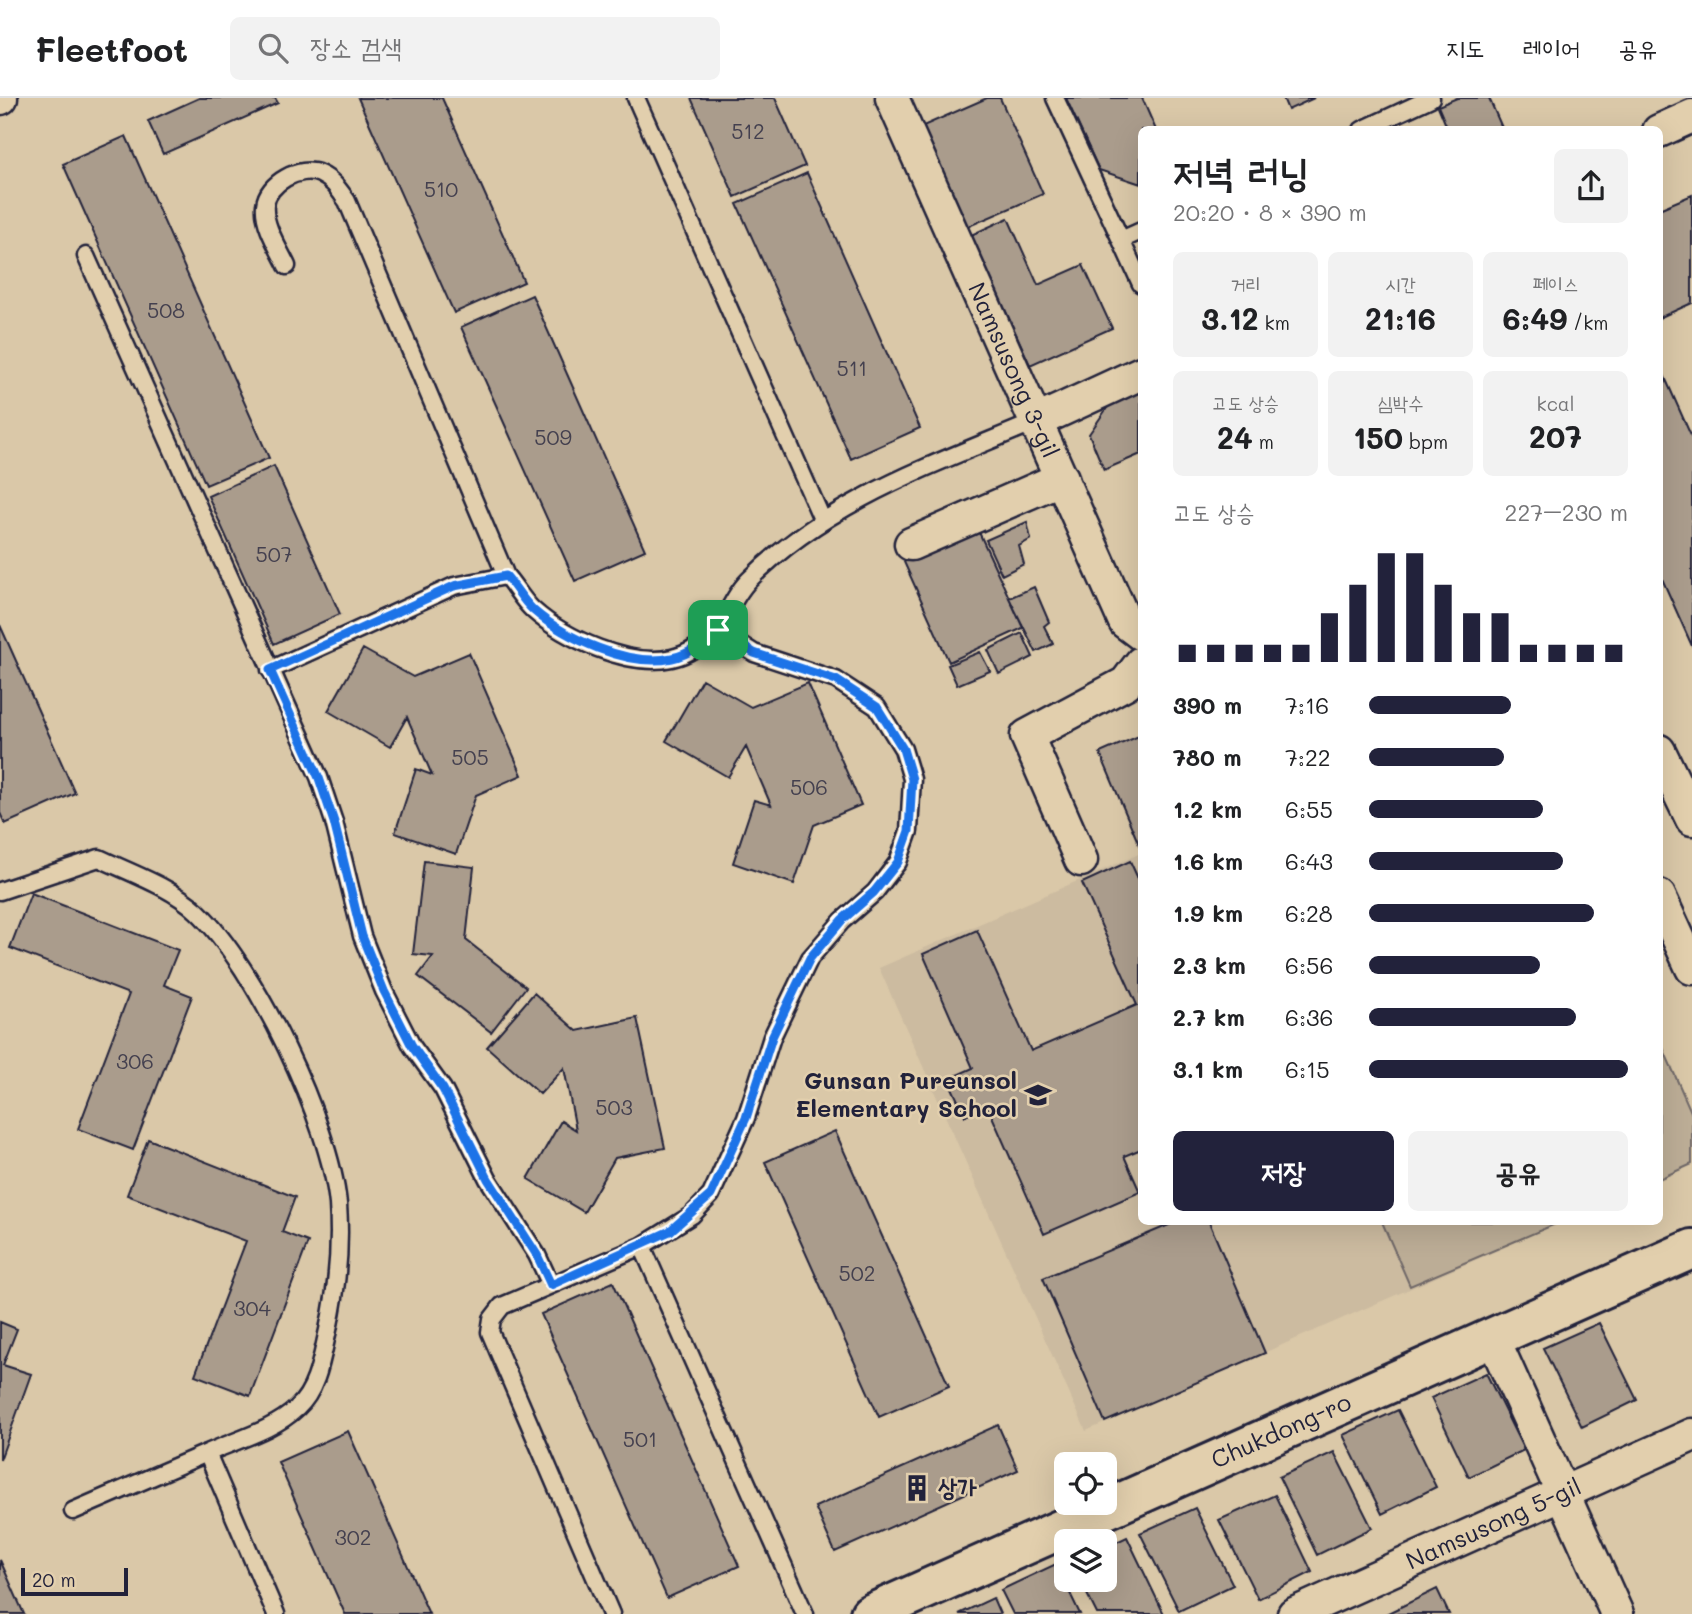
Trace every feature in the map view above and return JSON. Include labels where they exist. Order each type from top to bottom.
[{"type":"street","name":"Namsusong 3-gil","points":[[892,98],[1125,622],[1138,632]]},
{"type":"street","points":[[1663,129],[1692,116]]},
{"type":"street","points":[[1037,421],[1138,374]]},
{"type":"street","points":[[911,544],[1062,478]]},
{"type":"street","points":[[1082,860],[1027,736],[1126,683],[1138,667]]},
{"type":"street","points":[[1663,759],[1692,818]]},
{"type":"street","points":[[1663,905],[1692,968]]},
{"type":"street","name":"Chukdong-ro","points":[[870,1614],[1692,1249]]},
{"type":"street","points":[[1493,1338],[1617,1614]]},
{"type":"street","name":"Namsusong 5-gil","points":[[1294,1614],[1692,1435]]},
{"type":"lane","points":[[636,98],[822,519]]},
{"type":"lane","points":[[1055,98],[1138,277]]},
{"type":"lane","points":[[1371,126],[1431,98]]},
{"type":"lane","points":[[287,266],[267,223],[264,207],[268,193],[278,182],[299,173],[318,173],[335,183],[346,201],[506,576],[531,609],[569,636],[625,657],[671,659],[697,648],[718,630],[747,582],[822,519],[899,480],[1037,421]]},
{"type":"lane","points":[[1121,240],[1138,232]]},
{"type":"lane","points":[[86,256],[319,778],[334,822],[362,936],[384,991],[412,1046],[443,1089],[488,1179],[537,1255],[551,1285]]},
{"type":"lane","points":[[270,670],[454,586],[506,576]]},
{"type":"lane","points":[[611,1614],[490,1332],[492,1319],[502,1306],[642,1246],[670,1231],[711,1195],[746,1118],[772,1037],[810,958],[842,920],[874,892],[898,862],[909,831],[912,779],[903,749],[877,707],[836,680],[754,653],[718,630]]},
{"type":"lane","points":[[0,891],[99,858],[151,882],[196,911],[244,971],[268,1011],[319,1128],[338,1203],[339,1245],[331,1318],[313,1386],[297,1408],[268,1426],[73,1511]]},
{"type":"lane","points":[[642,1246],[806,1614]]},
{"type":"lane","points":[[207,1453],[276,1614]]},
{"type":"shaded area","name":"Gunsan Pureunsol Elementary School","points":[[1138,854],[1138,1225],[1555,1225],[1086,1431],[879,968]]},
{"type":"shaded area","points":[[1663,1048],[1692,1114],[1692,1164],[1663,1177]]},
{"type":"shaded area","points":[[1383,1225],[1553,1225],[1410,1286]]},
{"type":"building","points":[[199,98],[275,98],[278,103],[163,154],[148,121]]},
{"type":"building","points":[[358,98],[442,98],[524,282],[454,313]]},
{"type":"building","points":[[691,98],[775,98],[805,166],[735,197]]},
{"type":"building","points":[[987,98],[1000,98],[1043,194],[967,227],[923,126]]},
{"type":"building","points":[[1066,98],[1142,98],[1154,126],[1138,126],[1138,183],[1099,170]]},
{"type":"building","points":[[1283,98],[1314,98],[1288,110]]},
{"type":"building","points":[[1457,98],[1489,98],[1501,126],[1446,126],[1438,106]]},
{"type":"building","points":[[126,136],[269,458],[206,485],[63,164]]},
{"type":"building","points":[[807,173],[920,428],[851,459],[737,204]]},
{"type":"building","points":[[1692,195],[1692,303],[1663,316],[1663,207]]},
{"type":"building","points":[[1008,218],[1038,285],[1083,265],[1112,328],[1030,365],[971,235]]},
{"type":"building","points":[[532,295],[645,550],[575,581],[461,327]]},
{"type":"building","points":[[1663,373],[1692,438],[1692,646],[1663,581]]},
{"type":"building","points":[[1138,392],[1138,455],[1104,470],[1089,434],[1114,398]]},
{"type":"building","points":[[274,466],[340,614],[274,644],[208,496]]},
{"type":"building","points":[[1027,522],[1031,539],[1019,546],[1024,564],[1002,575],[986,540]]},
{"type":"building","points":[[978,530],[1023,628],[949,662],[904,562]]},
{"type":"building","points":[[1034,587],[1049,622],[1044,626],[1053,644],[1036,652],[1009,598]]},
{"type":"building","points":[[0,625],[75,793],[5,824],[0,813]]},
{"type":"building","points":[[1022,633],[1033,657],[999,674],[988,650]]},
{"type":"building","points":[[363,649],[413,677],[469,653],[522,775],[476,795],[456,854],[395,833],[416,769],[432,775],[407,717],[390,747],[328,711]]},
{"type":"building","points":[[980,652],[990,671],[957,685],[948,665]]},
{"type":"building","points":[[702,679],[751,707],[808,683],[861,805],[814,825],[794,884],[733,863],[754,800],[771,805],[746,747],[728,777],[666,741]]},
{"type":"building","points":[[1138,736],[1138,842],[1100,753]]},
{"type":"building","points":[[424,861],[474,867],[466,940],[526,987],[491,1032],[418,976],[433,956],[413,954]]},
{"type":"building","points":[[1130,861],[1138,878],[1138,1150],[1124,1156],[1138,1193],[1044,1234],[988,1107],[965,1116],[948,1079],[973,1068],[923,954],[977,930],[1031,1051],[1137,1005],[1082,883]]},
{"type":"building","points":[[31,893],[178,950],[164,985],[192,996],[133,1150],[78,1129],[129,994],[10,948]]},
{"type":"building","points":[[534,993],[577,1031],[637,1018],[665,1148],[615,1158],[584,1212],[528,1179],[561,1121],[576,1130],[564,1068],[540,1094],[487,1047]]},
{"type":"building","points":[[835,1131],[949,1386],[879,1417],[765,1162]]},
{"type":"building","points":[[148,1139],[295,1197],[282,1232],[308,1242],[250,1396],[195,1375],[246,1241],[127,1195]]},
{"type":"building","points":[[1169,1225],[1210,1225],[1265,1353],[1105,1422],[1043,1278]]},
{"type":"building","points":[[613,1282],[739,1566],[667,1598],[541,1314]]},
{"type":"building","points":[[0,1322],[17,1329],[3,1365],[31,1374],[0,1460]]},
{"type":"building","points":[[1599,1323],[1637,1400],[1582,1427],[1543,1348]]},
{"type":"building","points":[[1486,1373],[1524,1450],[1469,1477],[1431,1398]]},
{"type":"building","points":[[1398,1410],[1436,1487],[1382,1514],[1343,1435]]},
{"type":"building","name":"상가","points":[[998,1425],[1018,1470],[835,1552],[815,1507]]},
{"type":"building","points":[[348,1431],[429,1614],[345,1614],[278,1462]]},
{"type":"building","points":[[1334,1452],[1372,1528],[1317,1555],[1279,1477]]},
{"type":"building","points":[[1275,1495],[1312,1572],[1258,1599],[1219,1520]]},
{"type":"building","points":[[1195,1508],[1233,1585],[1179,1611],[1140,1533]]},
{"type":"building","points":[[1127,1537],[1164,1614],[1097,1614],[1086,1592],[1117,1592],[1117,1542]]},
{"type":"building","points":[[0,1560],[24,1614],[0,1614]]},
{"type":"building","points":[[1054,1565],[1054,1592],[1069,1592],[1080,1614],[1013,1614],[1001,1590]]},
{"type":"building","points":[[1437,1589],[1449,1614],[1386,1614]]},
{"type":"building","points":[[993,1598],[1000,1614],[959,1614]]},
{"type":"place","name":"Gunsan Pureunsol Elementary School","points":[[1038,1095]]},
{"type":"place","name":"상가","points":[[917,1488]]},
{"type":"route","points":[[506,576],[531,609],[569,636],[625,657],[671,659],[697,648],[718,630],[754,653],[836,680],[877,707],[903,749],[912,779],[909,831],[898,862],[874,892],[842,920],[810,958],[772,1037],[746,1118],[711,1195],[670,1231],[551,1285],[537,1255],[488,1179],[443,1089],[412,1046],[384,991],[362,936],[334,822],[319,778],[270,670],[454,586],[506,576]]}]
